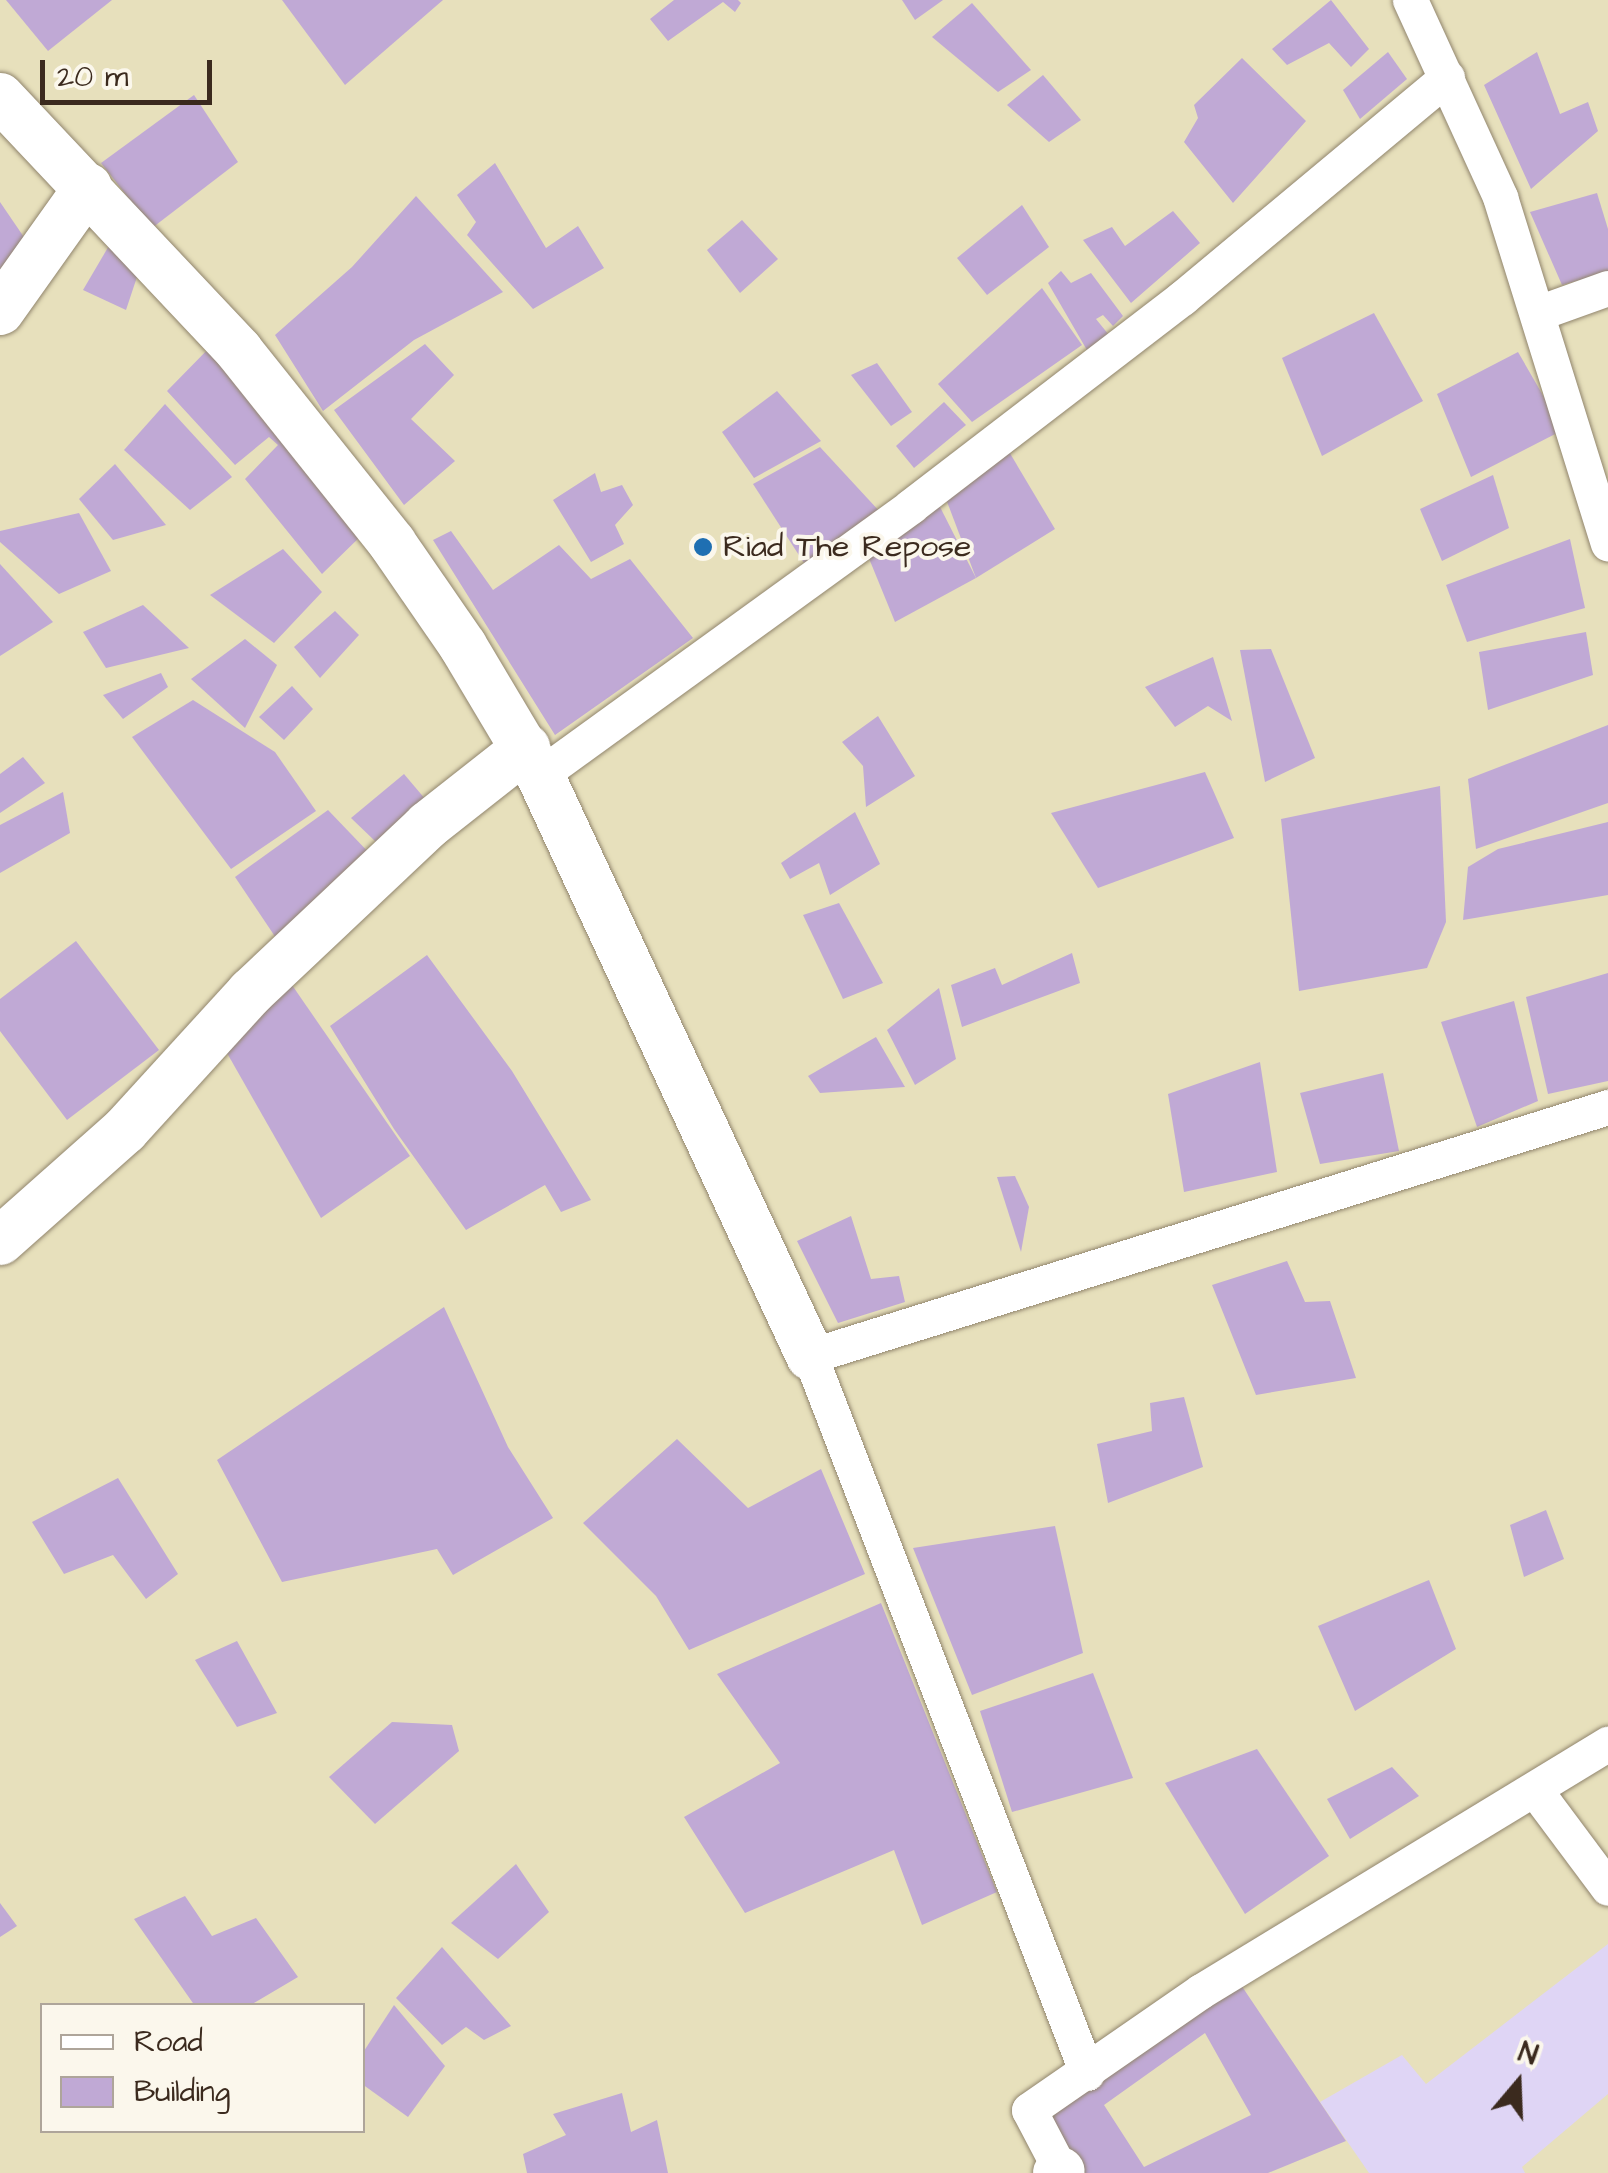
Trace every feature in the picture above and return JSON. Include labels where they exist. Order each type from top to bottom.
[{"type":"street","points":[[1410,0],[1500,197],[1608,544]]},
{"type":"street","points":[[0,1240],[126,1130],[251,992],[414,837],[533,762],[910,506],[1167,309],[1447,77]]},
{"type":"street","points":[[0,98],[239,351],[339,475],[463,646],[533,762],[810,1356],[1087,2073]]},
{"type":"street","points":[[0,312],[88,187]]},
{"type":"street","points":[[1538,313],[1608,288]]},
{"type":"street","points":[[810,1356],[1608,1108]]},
{"type":"street","points":[[1060,2172],[1029,2110],[1202,1991],[1608,1744]]},
{"type":"street","points":[[1535,1790],[1608,1888]]},
{"type":"shaded area","points":[[1608,1944],[1608,2094],[1522,2167],[1525,2173],[1369,2173],[1320,2102],[1402,2055],[1426,2084]]},
{"type":"building","points":[[6,0],[112,0],[48,51]]},
{"type":"building","points":[[282,0],[443,0],[345,85]]},
{"type":"building","points":[[674,0],[738,0],[741,3],[735,12],[723,2],[668,41],[650,19]]},
{"type":"building","points":[[902,0],[943,0],[915,20]]},
{"type":"building","points":[[1331,0],[1369,49],[1351,67],[1329,43],[1287,65],[1272,49]]},
{"type":"building","points":[[972,3],[1031,70],[998,92],[932,37]]},
{"type":"building","points":[[1388,52],[1407,79],[1360,119],[1343,90]]},
{"type":"building","points":[[1537,52],[1560,114],[1588,102],[1598,131],[1531,189],[1484,85]]},
{"type":"building","points":[[1242,58],[1306,121],[1233,203],[1184,142],[1198,118],[1194,105]]},
{"type":"building","points":[[1043,75],[1081,120],[1049,142],[1007,105]]},
{"type":"building","points":[[194,95],[238,162],[152,228],[101,163]]},
{"type":"building","points":[[495,163],[546,248],[578,226],[604,268],[533,309],[467,235],[476,222],[457,195]]},
{"type":"building","points":[[1597,193],[1608,229],[1608,272],[1562,285],[1530,212]]},
{"type":"building","points":[[416,196],[503,292],[414,340],[323,411],[275,335],[352,267]]},
{"type":"building","points":[[0,202],[30,246],[0,291]]},
{"type":"building","points":[[1022,205],[1049,247],[987,295],[957,258]]},
{"type":"building","points":[[1173,211],[1200,243],[1131,303],[1083,240],[1112,227],[1125,246]]},
{"type":"building","points":[[742,220],[778,259],[740,293],[707,250]]},
{"type":"building","points":[[110,244],[139,271],[126,310],[83,290]]},
{"type":"building","points":[[1061,271],[1071,283],[1091,273],[1123,316],[1113,326],[1103,315],[1096,319],[1113,340],[1091,357],[1048,283]]},
{"type":"building","points":[[1042,288],[1082,345],[972,422],[938,384]]},
{"type":"building","points":[[1374,313],[1423,401],[1322,456],[1282,358]]},
{"type":"building","points":[[216,341],[367,530],[322,574],[245,479],[278,445],[269,437],[235,465],[167,391]]},
{"type":"building","points":[[425,344],[454,375],[411,419],[455,461],[404,505],[334,410]]},
{"type":"building","points":[[1518,352],[1563,430],[1471,477],[1437,394]]},
{"type":"building","points":[[877,363],[912,412],[891,426],[851,375]]},
{"type":"building","points":[[777,391],[821,441],[754,478],[722,432]]},
{"type":"building","points":[[944,402],[966,425],[914,468],[896,446]]},
{"type":"building","points":[[165,404],[232,477],[190,510],[124,450]]},
{"type":"building","points":[[820,447],[881,513],[804,563],[753,484]]},
{"type":"building","points":[[1008,450],[1055,529],[976,578],[946,499]]},
{"type":"building","points":[[115,464],[166,525],[113,540],[79,499]]},
{"type":"building","points":[[595,473],[601,492],[622,485],[633,505],[615,525],[624,544],[591,562],[553,500]]},
{"type":"building","points":[[1493,475],[1509,528],[1442,561],[1420,509]]},
{"type":"building","points":[[937,501],[976,578],[895,622],[868,556]]},
{"type":"building","points":[[79,513],[111,571],[59,594],[0,542],[0,531]]},
{"type":"building","points":[[451,531],[493,590],[559,545],[591,579],[630,559],[693,638],[555,735],[433,540]]},
{"type":"building","points":[[1570,539],[1585,608],[1467,642],[1446,585]]},
{"type":"building","points":[[283,549],[322,592],[274,643],[210,595]]},
{"type":"building","points":[[0,564],[53,622],[0,656]]},
{"type":"building","points":[[143,605],[189,648],[106,668],[83,632]]},
{"type":"building","points":[[335,611],[359,635],[320,678],[294,647]]},
{"type":"building","points":[[1586,632],[1593,675],[1488,710],[1479,652]]},
{"type":"building","points":[[245,639],[277,665],[245,728],[191,679]]},
{"type":"building","points":[[1271,649],[1315,758],[1265,782],[1240,650]]},
{"type":"building","points":[[1213,657],[1232,721],[1208,706],[1175,727],[1145,687]]},
{"type":"building","points":[[161,673],[168,687],[123,719],[103,695]]},
{"type":"building","points":[[292,686],[313,709],[284,740],[259,717]]},
{"type":"building","points":[[193,700],[275,752],[316,811],[231,869],[132,737]]},
{"type":"building","points":[[878,716],[915,776],[866,807],[863,766],[842,742]]},
{"type":"building","points":[[1608,725],[1608,803],[1476,849],[1468,779]]},
{"type":"building","points":[[23,757],[45,783],[0,813],[0,774]]},
{"type":"building","points":[[1205,772],[1234,838],[1098,888],[1051,813]]},
{"type":"building","points":[[404,774],[426,800],[376,842],[351,818]]},
{"type":"building","points":[[1440,786],[1446,922],[1427,968],[1299,991],[1281,819]]},
{"type":"building","points":[[63,792],[70,833],[0,873],[0,825]]},
{"type":"building","points":[[328,810],[374,858],[276,938],[235,877]]},
{"type":"building","points":[[855,812],[880,864],[830,895],[819,863],[790,879],[781,863]]},
{"type":"building","points":[[1608,822],[1608,895],[1463,920],[1468,867],[1498,849]]},
{"type":"building","points":[[839,903],[883,983],[843,999],[803,915]]},
{"type":"building","points":[[76,941],[159,1050],[67,1120],[0,1031],[0,999]]},
{"type":"building","points":[[1072,953],[1080,983],[962,1027],[951,985],[995,968],[1002,985]]},
{"type":"building","points":[[427,955],[512,1071],[591,1200],[561,1212],[545,1185],[466,1230],[394,1129],[330,1026]]},
{"type":"building","points":[[283,972],[410,1156],[321,1218],[223,1046]]},
{"type":"building","points":[[1608,973],[1608,1081],[1548,1094],[1526,997]]},
{"type":"building","points":[[939,988],[956,1059],[915,1085],[887,1030]]},
{"type":"building","points":[[1514,1001],[1538,1101],[1477,1127],[1441,1022]]},
{"type":"building","points":[[876,1037],[905,1087],[820,1093],[808,1076]]},
{"type":"building","points":[[1260,1062],[1277,1172],[1184,1192],[1168,1094]]},
{"type":"building","points":[[1383,1073],[1399,1151],[1320,1164],[1300,1093]]},
{"type":"building","points":[[1015,1176],[1029,1207],[1021,1252],[997,1177]]},
{"type":"building","points":[[851,1216],[871,1279],[899,1276],[905,1302],[838,1323],[797,1241]]},
{"type":"building","points":[[1287,1261],[1305,1302],[1330,1301],[1356,1378],[1256,1395],[1212,1285]]},
{"type":"building","points":[[444,1307],[508,1447],[553,1518],[453,1575],[437,1549],[282,1582],[217,1460]]},
{"type":"building","points":[[1184,1397],[1203,1467],[1108,1503],[1097,1444],[1152,1431],[1150,1403]]},
{"type":"building","points":[[677,1439],[748,1508],[821,1469],[865,1574],[689,1650],[656,1596],[583,1523]]},
{"type":"building","points":[[118,1478],[178,1574],[146,1599],[113,1555],[64,1574],[32,1522]]},
{"type":"building","points":[[1546,1510],[1564,1559],[1524,1577],[1510,1525]]},
{"type":"building","points":[[1055,1526],[1083,1653],[972,1695],[913,1548]]},
{"type":"building","points":[[1429,1580],[1456,1649],[1355,1711],[1318,1626]]},
{"type":"building","points":[[881,1603],[997,1892],[922,1925],[894,1850],[745,1913],[684,1817],[780,1763],[717,1674]]},
{"type":"building","points":[[237,1641],[277,1713],[237,1727],[195,1660]]},
{"type":"building","points":[[1093,1673],[1133,1778],[1012,1812],[980,1711]]},
{"type":"building","points":[[392,1722],[452,1725],[459,1751],[375,1824],[329,1777]]},
{"type":"building","points":[[1257,1749],[1329,1856],[1245,1914],[1165,1783]]},
{"type":"building","points":[[1392,1767],[1419,1796],[1350,1839],[1327,1799]]},
{"type":"building","points":[[516,1864],[549,1912],[498,1959],[451,1923]]},
{"type":"building","points":[[185,1896],[212,1936],[256,1918],[298,1977],[254,2003],[193,2003],[134,1919]]},
{"type":"building","points":[[0,1903],[17,1926],[0,1937]]},
{"type":"building","points":[[442,1947],[511,2026],[484,2040],[466,2027],[442,2045],[396,1998]]},
{"type":"building","points":[[1239,1982],[1346,2141],[1268,2173],[1085,2173],[1043,2107]],"holes":[[[1205,2033],[1251,2115],[1144,2167],[1104,2105]]]},
{"type":"building","points":[[394,2005],[445,2066],[408,2117],[365,2086],[365,2049]]},
{"type":"building","points":[[622,2093],[631,2132],[657,2120],[668,2173],[527,2173],[523,2154],[566,2135],[553,2114]]},
{"type":"place","name":"Riad The Repose","points":[[703,547]]}]
